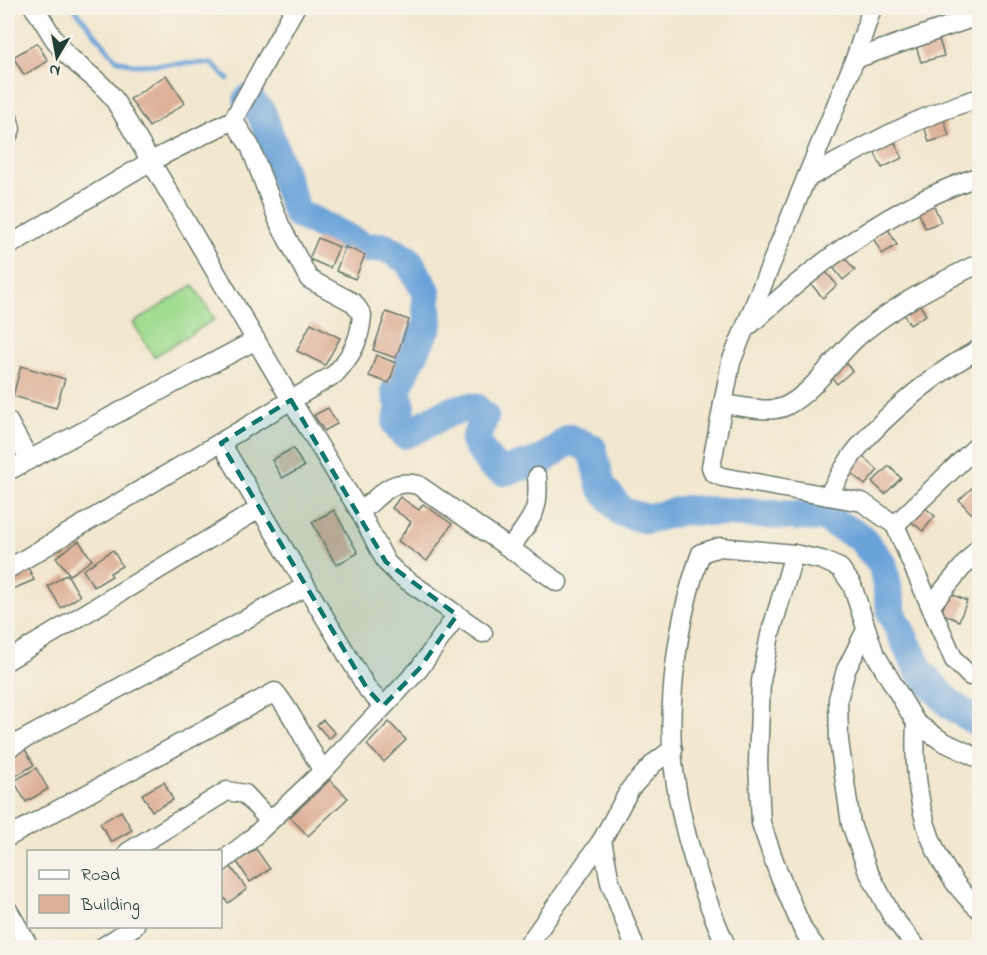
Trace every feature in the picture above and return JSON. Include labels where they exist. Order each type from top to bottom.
[{"type":"street","points":[[34,8],[60,47],[78,65],[102,82],[152,161],[291,400],[360,512],[386,562],[398,574],[483,633]]},
{"type":"street","points":[[8,246],[152,161],[233,120],[295,8]]},
{"type":"street","points":[[872,8],[855,58],[748,328],[731,362],[711,467],[713,473],[862,502],[894,525],[912,571],[931,605],[954,660],[969,676],[980,676]]},
{"type":"street","points":[[855,58],[980,15]]},
{"type":"street","points":[[806,179],[912,122],[946,108],[980,98]]},
{"type":"street","points":[[8,117],[11,129],[8,135]]},
{"type":"street","points":[[8,569],[335,374],[353,354],[361,331],[362,315],[354,303],[309,279],[280,225],[250,146],[233,120]]},
{"type":"street","points":[[748,328],[806,274],[872,229],[927,197],[980,176]]},
{"type":"street","points":[[723,404],[774,410],[785,406],[798,398],[861,334],[922,291],[980,263]]},
{"type":"street","points":[[8,471],[256,340]]},
{"type":"street","points":[[828,496],[857,449],[888,418],[930,381],[961,358],[980,349]]},
{"type":"street","points":[[8,421],[29,459]]},
{"type":"street","points":[[220,443],[368,690],[383,706]]},
{"type":"street","points":[[894,525],[980,444]]},
{"type":"street","points":[[511,547],[539,502],[537,477]]},
{"type":"street","points":[[360,512],[394,483],[406,482],[418,485],[511,547],[558,582]]},
{"type":"street","points":[[8,660],[259,509]]},
{"type":"street","points":[[931,605],[980,546]]},
{"type":"street","points":[[727,948],[698,877],[675,778],[673,749],[673,703],[680,636],[691,581],[701,553],[720,547],[794,554],[822,560],[840,568],[852,585],[874,652],[916,723],[942,741],[980,759]]},
{"type":"street","points":[[794,554],[770,635],[761,681],[758,762],[761,823],[778,872],[803,930],[816,948]]},
{"type":"street","points":[[8,748],[305,587]]},
{"type":"street","points":[[222,861],[250,840],[323,771],[418,669],[457,615]]},
{"type":"street","points":[[866,630],[846,670],[838,699],[839,741],[851,824],[867,869],[892,916],[917,948]]},
{"type":"street","points":[[8,837],[276,692],[323,771]]},
{"type":"street","points":[[916,723],[915,785],[924,826],[945,869],[980,910]]},
{"type":"street","points":[[526,948],[602,840],[630,789],[654,763],[673,749]]},
{"type":"street","points":[[131,850],[228,791],[245,794],[270,821]]},
{"type":"street","points":[[602,840],[610,882],[635,948]]},
{"type":"street","points":[[17,914],[30,948]]},
{"type":"street","points":[[101,948],[133,928]]},
{"type":"highlighted area","points":[[291,400],[386,562],[457,615],[419,669],[383,706],[368,690],[221,443]]},
{"type":"green space","points":[[193,285],[215,319],[154,357],[133,323]]},
{"type":"building","points":[[939,39],[944,56],[921,62],[916,46]]},
{"type":"building","points":[[37,43],[48,61],[24,75],[13,57]]},
{"type":"building","points":[[166,75],[185,103],[149,127],[130,99]]},
{"type":"building","points":[[943,116],[949,136],[929,142],[923,122]]},
{"type":"building","points":[[893,139],[902,158],[882,168],[873,149]]},
{"type":"building","points":[[933,204],[941,222],[925,228],[918,211]]},
{"type":"building","points":[[888,229],[897,245],[882,254],[873,238]]},
{"type":"building","points":[[318,238],[339,247],[330,268],[309,259]]},
{"type":"building","points":[[345,247],[365,255],[355,279],[336,271]]},
{"type":"building","points":[[844,257],[855,270],[843,280],[832,266]]},
{"type":"building","points":[[825,271],[837,285],[823,298],[810,283]]},
{"type":"building","points":[[917,300],[926,315],[910,325],[901,310]]},
{"type":"building","points":[[386,312],[409,320],[396,358],[373,350]]},
{"type":"building","points":[[311,323],[340,338],[325,365],[297,351]]},
{"type":"building","points":[[376,355],[396,363],[389,383],[369,376]]},
{"type":"building","points":[[843,360],[852,371],[837,384],[827,372]]},
{"type":"building","points":[[21,366],[65,379],[56,408],[13,396]]},
{"type":"building","points":[[328,408],[337,424],[324,431],[314,415]]},
{"type":"building","points":[[293,448],[304,467],[282,478],[272,460]]},
{"type":"building","points":[[862,456],[878,470],[865,485],[849,471]]},
{"type":"building","points":[[889,466],[901,478],[885,494],[872,482]]},
{"type":"building","points":[[975,485],[980,490],[980,507],[972,514],[959,500]]},
{"type":"building","points":[[400,497],[419,510],[423,504],[452,524],[427,561],[398,541],[411,522],[392,508]]},
{"type":"building","points":[[918,502],[935,516],[923,531],[906,518]]},
{"type":"building","points":[[334,510],[358,553],[336,565],[312,522]]},
{"type":"building","points":[[79,541],[92,560],[70,575],[56,557]]},
{"type":"building","points":[[113,550],[122,566],[110,573],[112,576],[94,587],[83,570]]},
{"type":"building","points":[[28,567],[34,580],[8,591],[8,576]]},
{"type":"building","points":[[67,574],[80,596],[61,608],[48,586]]},
{"type":"building","points":[[949,593],[967,601],[959,621],[941,613]]},
{"type":"building","points":[[323,720],[335,733],[329,739],[317,725]]},
{"type":"building","points":[[389,722],[406,740],[384,762],[367,745]]},
{"type":"building","points":[[23,746],[34,765],[16,776],[8,762],[8,755]]},
{"type":"building","points":[[36,768],[48,789],[26,802],[14,781]]},
{"type":"building","points":[[330,780],[348,798],[308,836],[290,817]]},
{"type":"building","points":[[164,782],[173,800],[152,811],[142,794]]},
{"type":"building","points":[[121,811],[132,830],[111,842],[100,823]]},
{"type":"building","points":[[256,849],[270,869],[250,882],[237,862]]},
{"type":"building","points":[[231,867],[247,889],[228,903],[222,895],[222,874]]},
{"type":"waterway","points":[[74,8],[116,59],[133,65],[211,63],[228,79]]},
{"type":"waterway","points":[[248,99],[261,112],[297,213],[366,248],[385,247],[408,260],[426,291],[428,324],[396,390],[401,407],[397,425],[404,434],[447,413],[475,408],[484,417],[475,441],[490,464],[504,471],[541,461],[570,439],[592,449],[601,486],[622,512],[647,519],[685,510],[823,517],[859,536],[883,565],[892,614],[920,672],[951,705],[980,724]]}]
